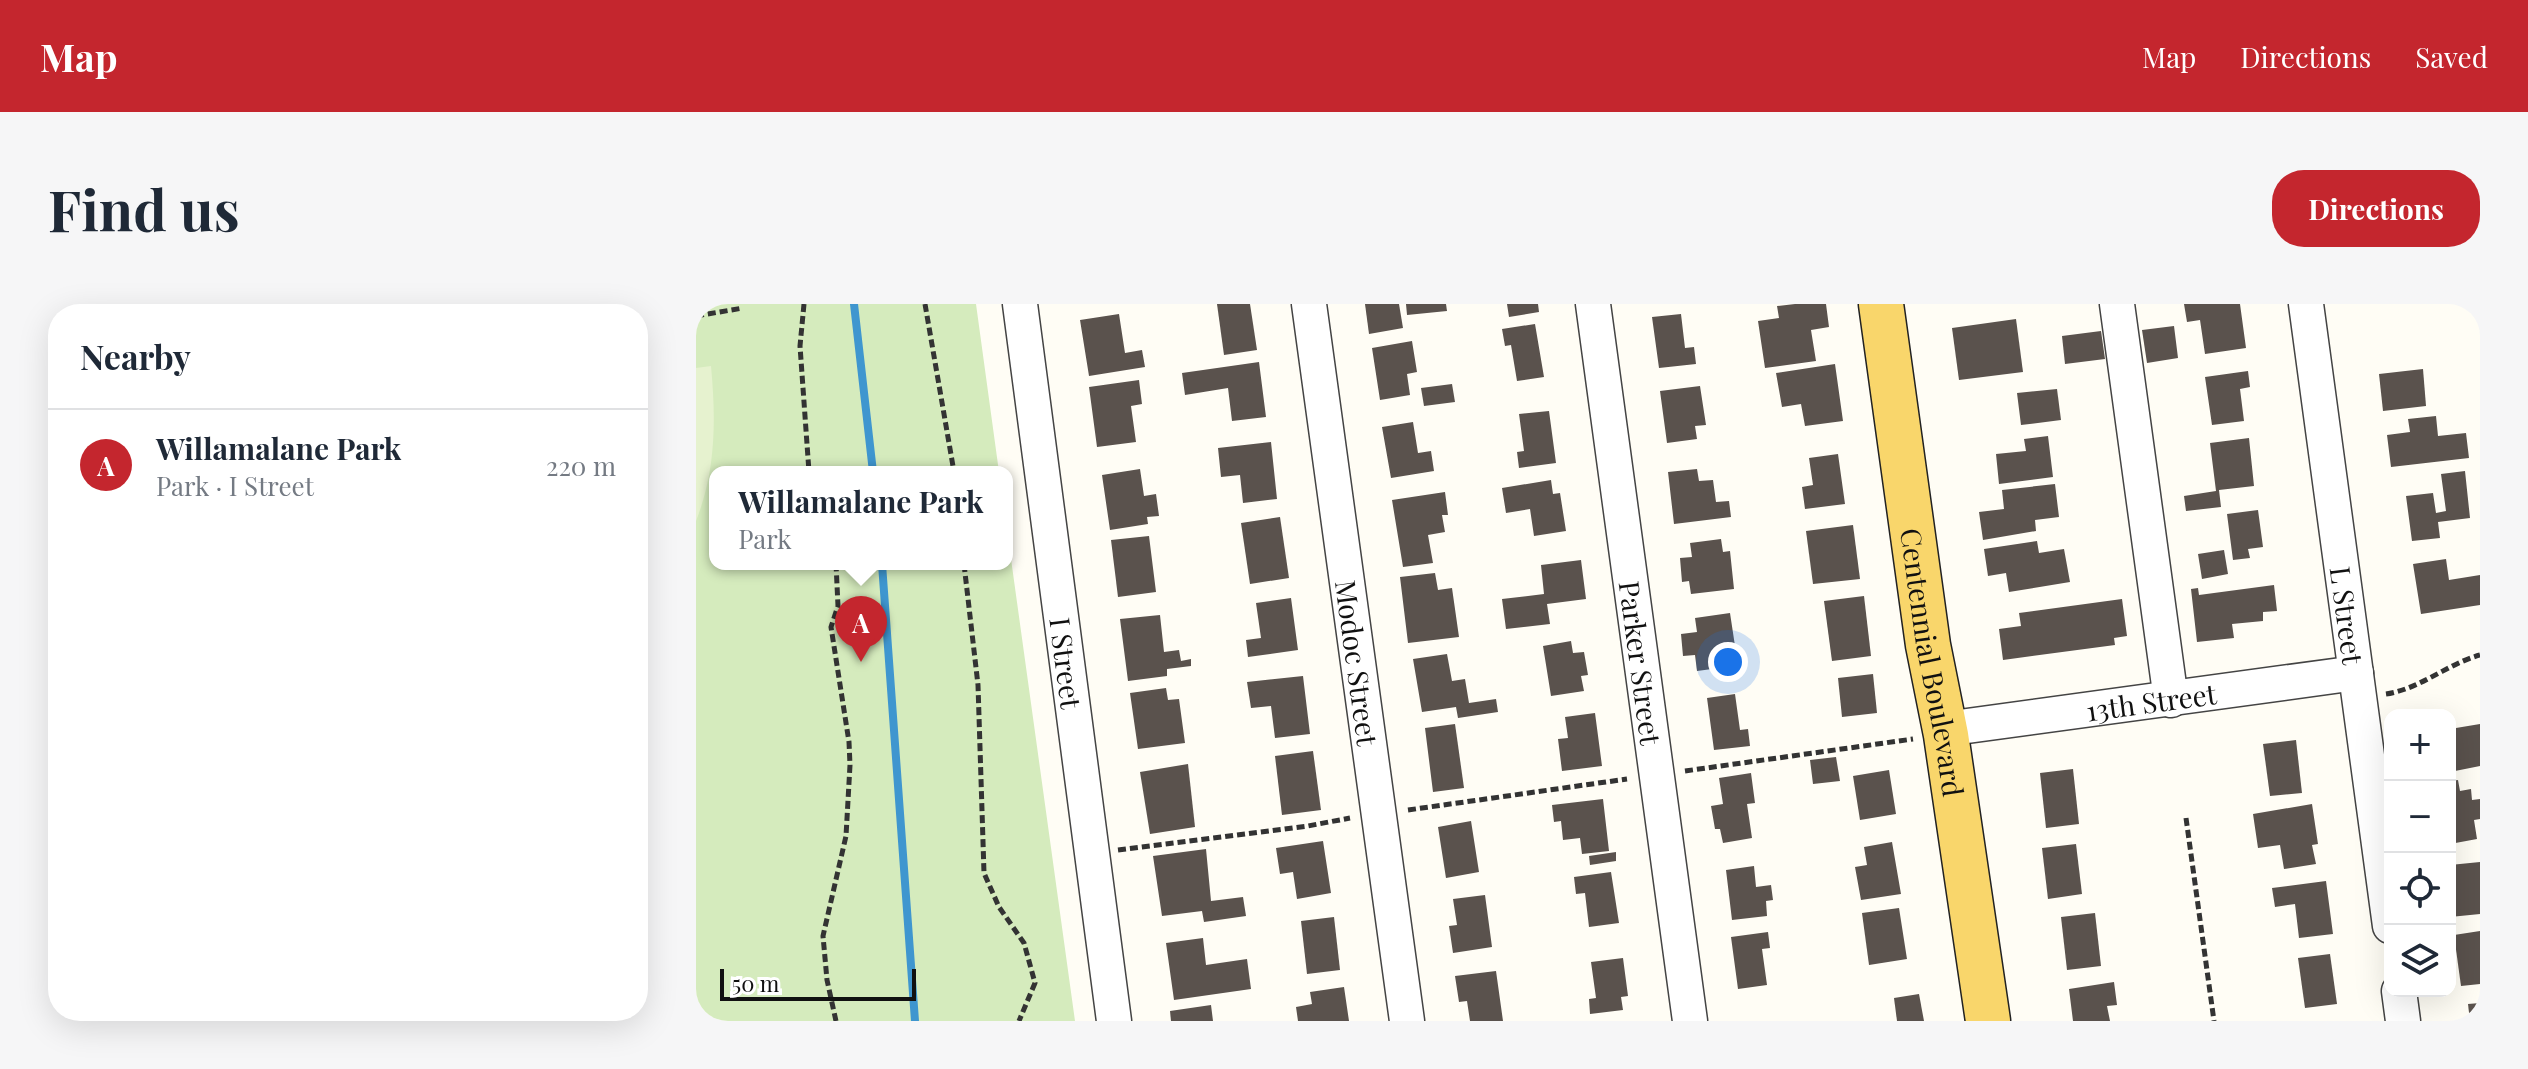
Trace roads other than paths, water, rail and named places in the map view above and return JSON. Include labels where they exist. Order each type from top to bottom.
[{"type":"main road","name":"Centennial Boulevard","points":[[1881,304],[1928,645],[1929,734],[1988,1021]]},
{"type":"street","name":"I Street","points":[[1020,304],[1114,1021]]},
{"type":"street","name":"Modoc Street","points":[[1309,304],[1407,1021]]},
{"type":"street","name":"Parker Street","points":[[1593,304],[1690,1021]]},
{"type":"street","points":[[2117,304],[2171,700]]},
{"type":"street","name":"L Street","points":[[2306,304],[2390,925]]},
{"type":"street","name":"13th Street","points":[[1929,734],[2171,700],[2358,686]]},
{"type":"street","points":[[2400,997],[2403,1021]]},
{"type":"waterway","points":[[854,304],[872,466]]},
{"type":"waterway","points":[[882,570],[915,1021]]},
{"type":"place","name":"Willamalane Park","points":[[861,662]]}]
